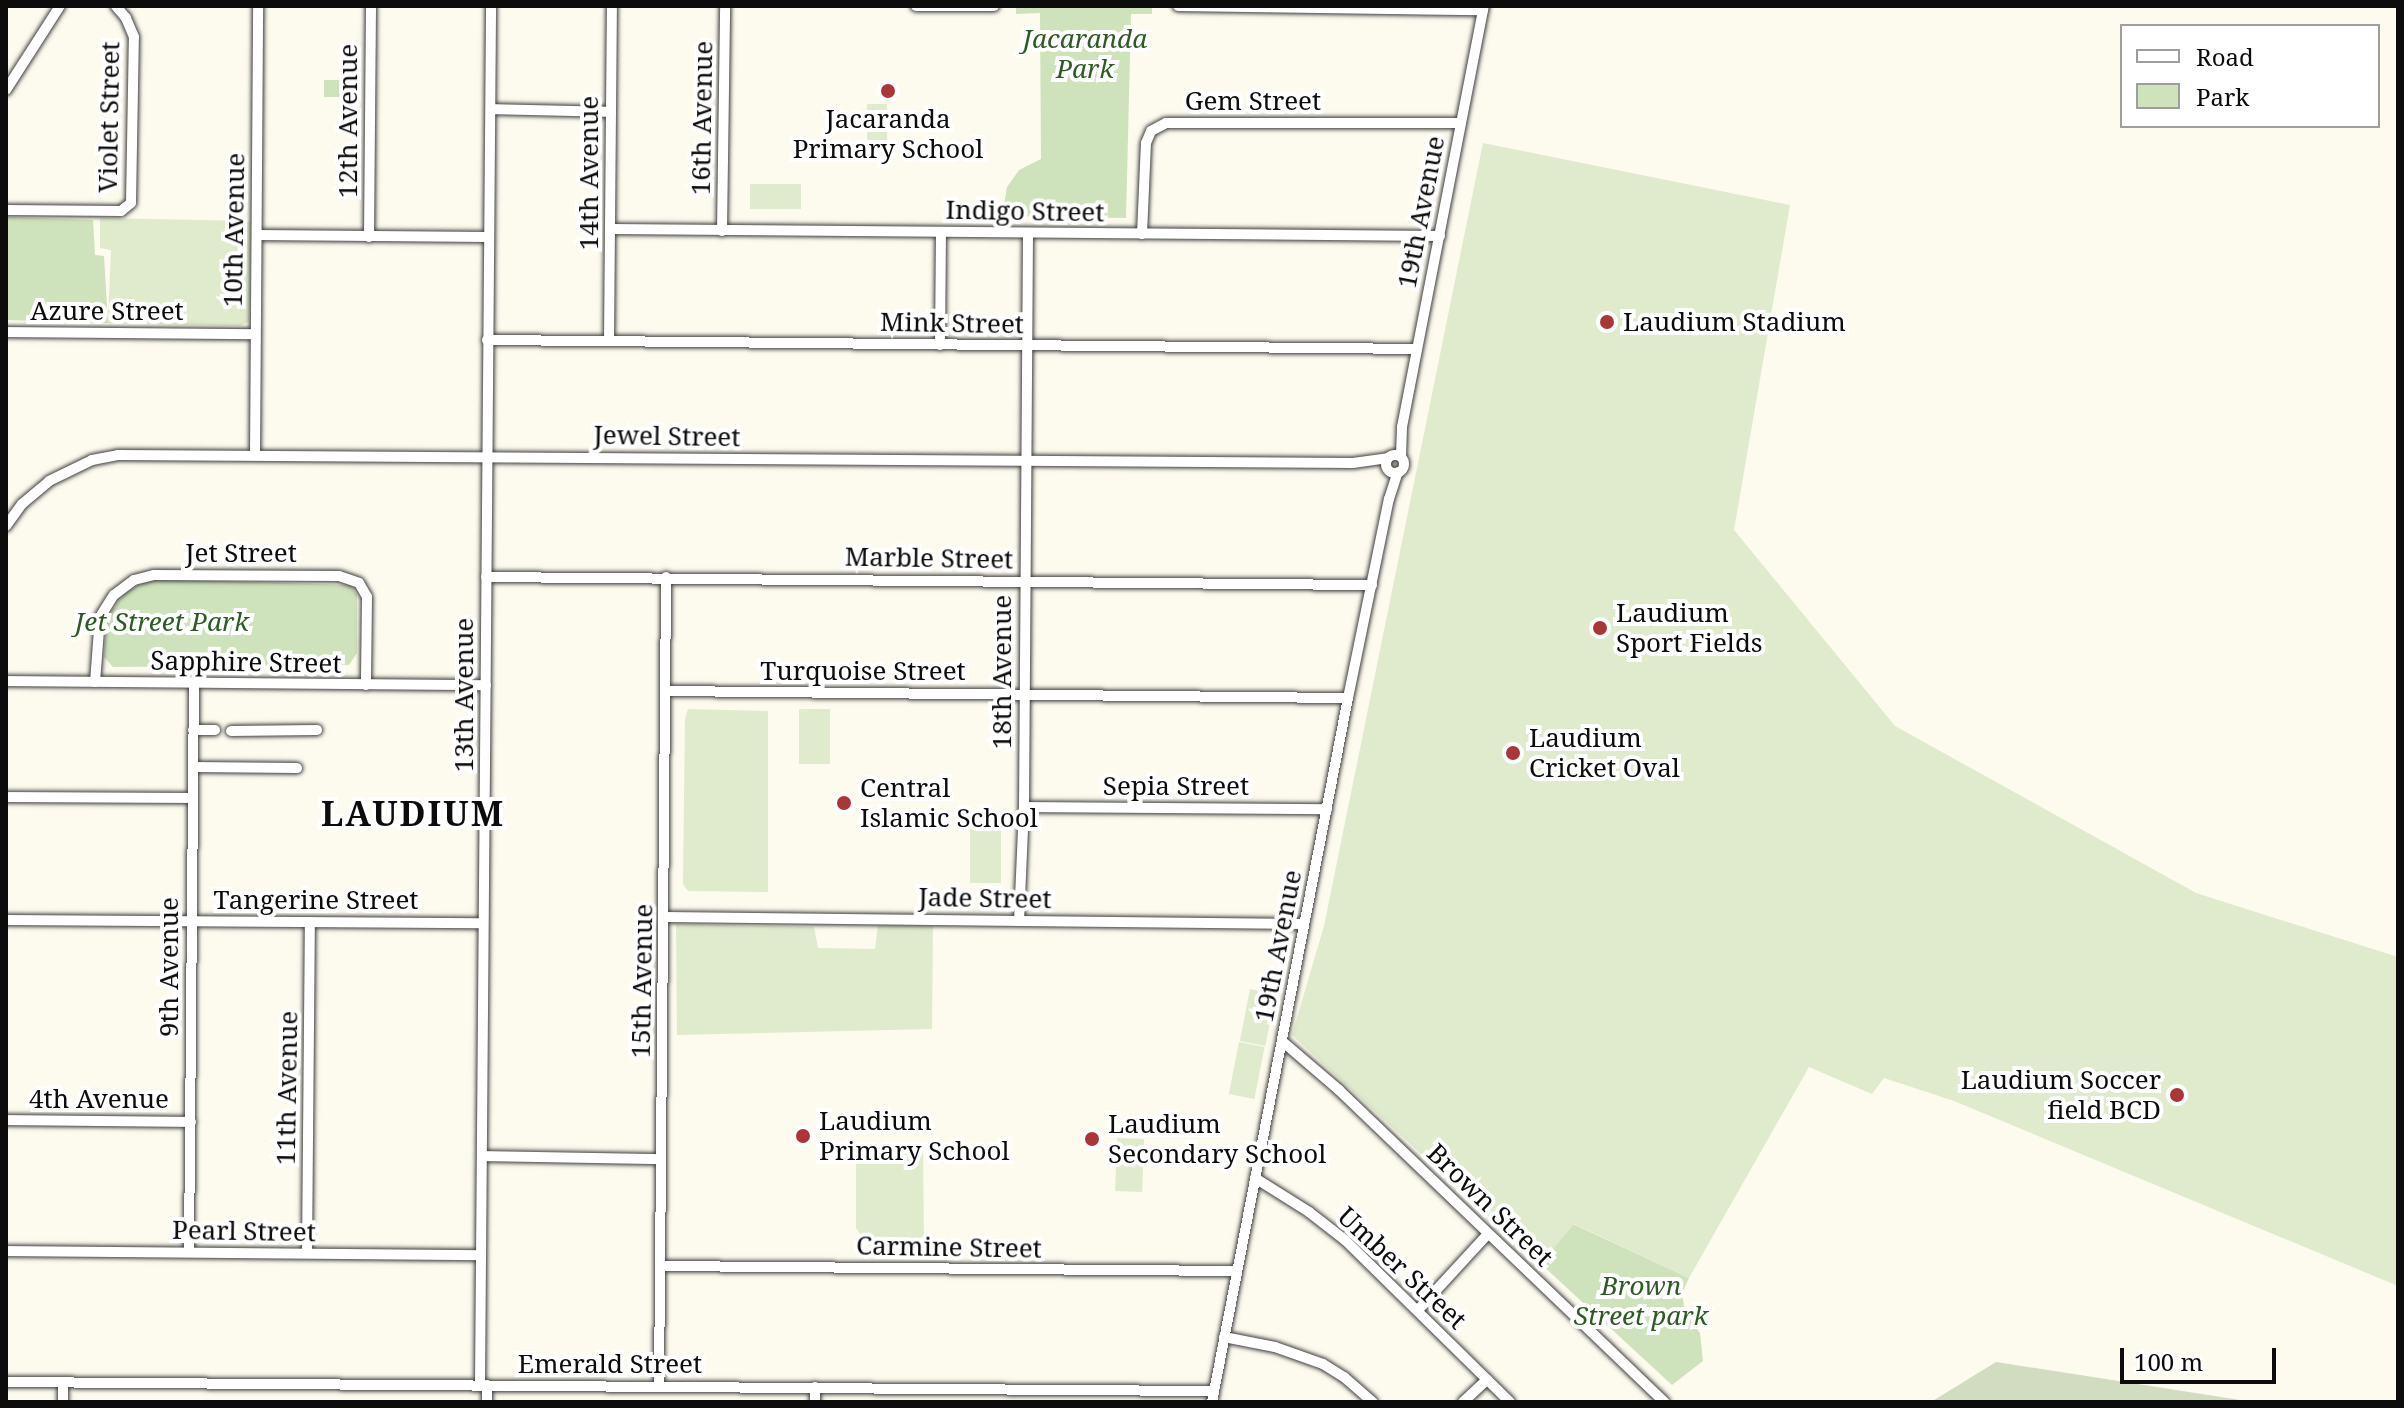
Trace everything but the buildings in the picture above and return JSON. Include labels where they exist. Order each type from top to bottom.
[{"type":"street","points":[[6,90],[60,6]]},
{"type":"street","name":"Violet Street","points":[[6,210],[121,211],[131,203],[134,37],[130,25],[116,6]]},
{"type":"street","name":"10th Avenue","points":[[255,455],[258,6]]},
{"type":"street","name":"12th Avenue","points":[[369,237],[371,6]]},
{"type":"street","name":"13th Avenue","points":[[487,1402],[481,1255],[491,6]]},
{"type":"street","name":"14th Avenue","points":[[609,341],[612,6]]},
{"type":"street","name":"16th Avenue","points":[[722,231],[725,6]]},
{"type":"street","points":[[916,6],[994,6]]},
{"type":"street","points":[[1178,6],[1484,8]]},
{"type":"street","name":"19th Avenue","points":[[1213,1396],[1389,499],[1392,463],[1402,427],[1484,8]]},
{"type":"street","points":[[491,109],[611,112]]},
{"type":"street","name":"Gem Street","points":[[1142,234],[1146,143],[1151,131],[1166,123],[1461,123]]},
{"type":"street","name":"Indigo Street","points":[[611,229],[1440,236]]},
{"type":"street","points":[[940,345],[941,232]]},
{"type":"street","name":"18th Avenue","points":[[1019,921],[1024,807],[1028,233]]},
{"type":"street","points":[[257,235],[488,237]]},
{"type":"street","name":"Azure Street","points":[[6,332],[255,334]]},
{"type":"street","name":"Mink Street","points":[[487,340],[1417,349]]},
{"type":"street","name":"Jewel Street","points":[[6,526],[37,490],[92,460],[118,455],[1392,463]]},
{"type":"street","name":"Jet Street","points":[[95,682],[100,617],[114,595],[134,580],[162,575],[339,576],[359,583],[367,597],[366,685]]},
{"type":"street","name":"Marble Street","points":[[486,577],[1372,585]]},
{"type":"street","name":"15th Avenue","points":[[659,1386],[666,577]]},
{"type":"street","name":"Sapphire Street","points":[[6,681],[486,685]]},
{"type":"street","name":"9th Avenue","points":[[189,1252],[194,683]]},
{"type":"street","name":"Turquoise Street","points":[[665,691],[1348,698]]},
{"type":"street","points":[[193,730],[215,730]]},
{"type":"street","points":[[231,731],[317,730]]},
{"type":"street","points":[[193,767],[297,768]]},
{"type":"street","points":[[6,797],[192,798]]},
{"type":"street","name":"Sepia Street","points":[[1024,807],[1327,809]]},
{"type":"street","name":"Jade Street","points":[[665,917],[1304,924]]},
{"type":"street","name":"Tangerine Street","points":[[6,920],[482,923]]},
{"type":"street","name":"11th Avenue","points":[[307,1253],[310,922]]},
{"type":"street","name":"Brown Street","points":[[1283,1042],[1339,1090],[1664,1402]]},
{"type":"street","name":"4th Avenue","points":[[6,1120],[191,1122]]},
{"type":"street","points":[[484,1156],[661,1159]]},
{"type":"street","name":"Umber Street","points":[[1255,1178],[1326,1225],[1418,1310],[1510,1402]]},
{"type":"street","points":[[1418,1310],[1488,1234]]},
{"type":"street","name":"Pearl Street","points":[[6,1251],[481,1255]]},
{"type":"street","name":"Carmine Street","points":[[662,1266],[1236,1271]]},
{"type":"street","points":[[1224,1337],[1275,1347],[1323,1364],[1373,1402]]},
{"type":"street","points":[[1463,1402],[1487,1380]]},
{"type":"street","name":"Emerald Street","points":[[6,1382],[815,1387],[1213,1396]]},
{"type":"street","points":[[63,1383],[63,1402]]},
{"type":"street","points":[[815,1387],[815,1402]]},
{"type":"green space","name":"Jacaranda Park","points":[[1016,6],[1152,6],[1152,14],[1131,14],[1126,218],[1002,216],[1007,187],[1019,170],[1041,159],[1040,13],[1016,14]]},
{"type":"green space","points":[[324,80],[355,80],[355,97],[324,97]]},
{"type":"green space","points":[[867,104],[887,104],[887,140],[867,140]]},
{"type":"green space","name":"Laudium Sport Fields","points":[[1483,143],[1790,205],[1734,530],[1895,726],[2196,893],[2398,957],[2398,1286],[1954,1101],[1884,1078],[1872,1094],[1809,1067],[1689,1278],[1574,1224],[1541,1264],[1292,1035],[1324,926]]},
{"type":"green space","points":[[750,184],[801,184],[801,209],[750,209]]},
{"type":"green space","points":[[6,217],[93,220],[95,255],[104,256],[108,323],[6,320]]},
{"type":"green space","points":[[100,218],[251,221],[249,322],[239,326],[108,323],[111,250],[100,248]]},
{"type":"green space","name":"Jet Street Park","points":[[151,579],[351,585],[357,595],[357,653],[349,665],[113,667],[104,657],[107,618],[124,593]]},
{"type":"green space","points":[[688,709],[768,711],[768,892],[688,891],[683,884],[685,719]]},
{"type":"green space","points":[[799,709],[830,709],[830,764],[799,764]]},
{"type":"green space","points":[[970,827],[1001,827],[1001,883],[970,883]]},
{"type":"green space","points":[[676,924],[814,927],[818,948],[875,949],[878,925],[933,926],[932,1029],[677,1035]]},
{"type":"green space","points":[[1250,989],[1276,994],[1265,1046],[1240,1041]]},
{"type":"green space","points":[[1239,1042],[1265,1047],[1254,1099],[1229,1094]]},
{"type":"green space","points":[[1117,1138],[1144,1139],[1142,1192],[1115,1191]]},
{"type":"green space","points":[[856,1148],[923,1148],[924,1246],[869,1247],[856,1228]]},
{"type":"green space","name":"Brown Street park","points":[[1573,1224],[1689,1278],[1682,1293],[1685,1312],[1700,1333],[1703,1361],[1672,1385],[1541,1264]]},
{"type":"green space","points":[[1996,1362],[2253,1402],[1931,1402]]},
{"type":"place","name":"Jacaranda Primary School","points":[[888,91]]},
{"type":"place","name":"Laudium Stadium","points":[[1607,322]]},
{"type":"place","name":"Laudium Sport Fields","points":[[1600,628]]},
{"type":"place","name":"Laudium Cricket Oval","points":[[1513,753]]},
{"type":"place","name":"Central Islamic School","points":[[844,803]]},
{"type":"place","name":"Laudium Soccer field BCD","points":[[2177,1095]]},
{"type":"place","name":"Laudium Primary School","points":[[803,1136]]},
{"type":"place","name":"Laudium Secondary School","points":[[1092,1139]]},
{"type":"district","name":"LAUDIUM","points":[[413,814]]}]
